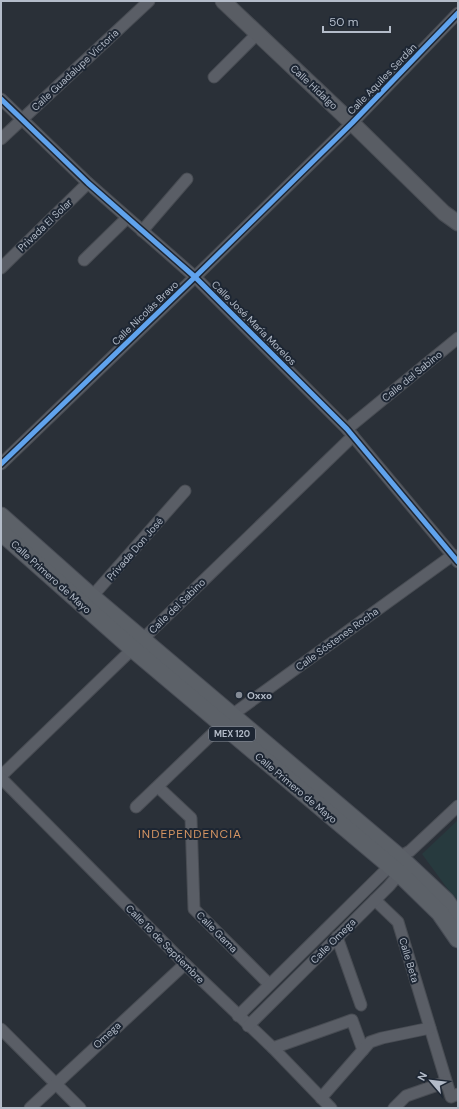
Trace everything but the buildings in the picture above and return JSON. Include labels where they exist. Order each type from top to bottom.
[{"type":"main road","name":"Calle Primero de Mayo","points":[[1,516],[88,602]]},
{"type":"main road","name":"Calle Primero de Mayo","points":[[1,532],[88,602],[227,720],[401,862],[446,901],[458,918]]},
{"type":"main road","name":"Calle Primero de Mayo","points":[[401,862],[458,939]]},
{"type":"street","name":"Calle Guadalupe Victoria","points":[[1,139],[149,1]]},
{"type":"street","name":"Calle Hidalgo","points":[[223,1],[352,123],[444,213],[458,223]]},
{"type":"street","name":"Calle Aquiles Serdán","points":[[352,123],[458,13]]},
{"type":"street","points":[[214,77],[258,34]]},
{"type":"street","name":"Calle José María Morelos","points":[[1,99],[88,183],[195,277],[350,433],[455,559]]},
{"type":"street","name":"Calle Nicolás Bravo","points":[[1,464],[352,123]]},
{"type":"street","points":[[142,231],[187,179]]},
{"type":"street","name":"Privada El Solar","points":[[1,268],[88,183]]},
{"type":"street","points":[[84,260],[127,218]]},
{"type":"street","name":"Calle del Sabino","points":[[1,777],[350,433],[458,338]]},
{"type":"street","name":"Privada Don José","points":[[88,602],[186,491]]},
{"type":"street","name":"Calle Sóstenes Rocha","points":[[227,720],[455,559]]},
{"type":"street","points":[[136,807],[227,720]]},
{"type":"street","name":"Calle 16 de Septiembre","points":[[1,777],[185,964],[248,1026],[273,1048],[331,1108]]},
{"type":"street","name":"Calle Gama","points":[[158,787],[191,818],[194,909],[269,984]]},
{"type":"street","name":"Calle Omega","points":[[238,1016],[269,984],[401,862],[458,806]]},
{"type":"street","name":"Calle Omega","points":[[248,1026],[375,900],[401,862]]},
{"type":"street","name":"Calle Beta","points":[[375,900],[398,922],[446,1082],[454,1095]]},
{"type":"street","points":[[337,937],[362,1005]]},
{"type":"street","name":"Omega","points":[[30,1108],[185,964]]},
{"type":"street","points":[[273,1048],[352,1020],[363,1050]]},
{"type":"street","points":[[321,1098],[370,1042],[430,1028]]},
{"type":"street","points":[[1,1029],[80,1108]]},
{"type":"street","points":[[394,1108],[406,1096],[446,1082]]},
{"type":"green space","points":[[458,820],[458,903],[422,854]]},
{"type":"cycle path","points":[[1,464],[352,123],[458,13]]},
{"type":"cycle path","points":[[1,99],[88,183],[195,277],[347,429],[458,562]]},
{"type":"place","name":"Oxxo","points":[[239,695]]},
{"type":"district","name":"INDEPENDENCIA","points":[[190,834]]}]
